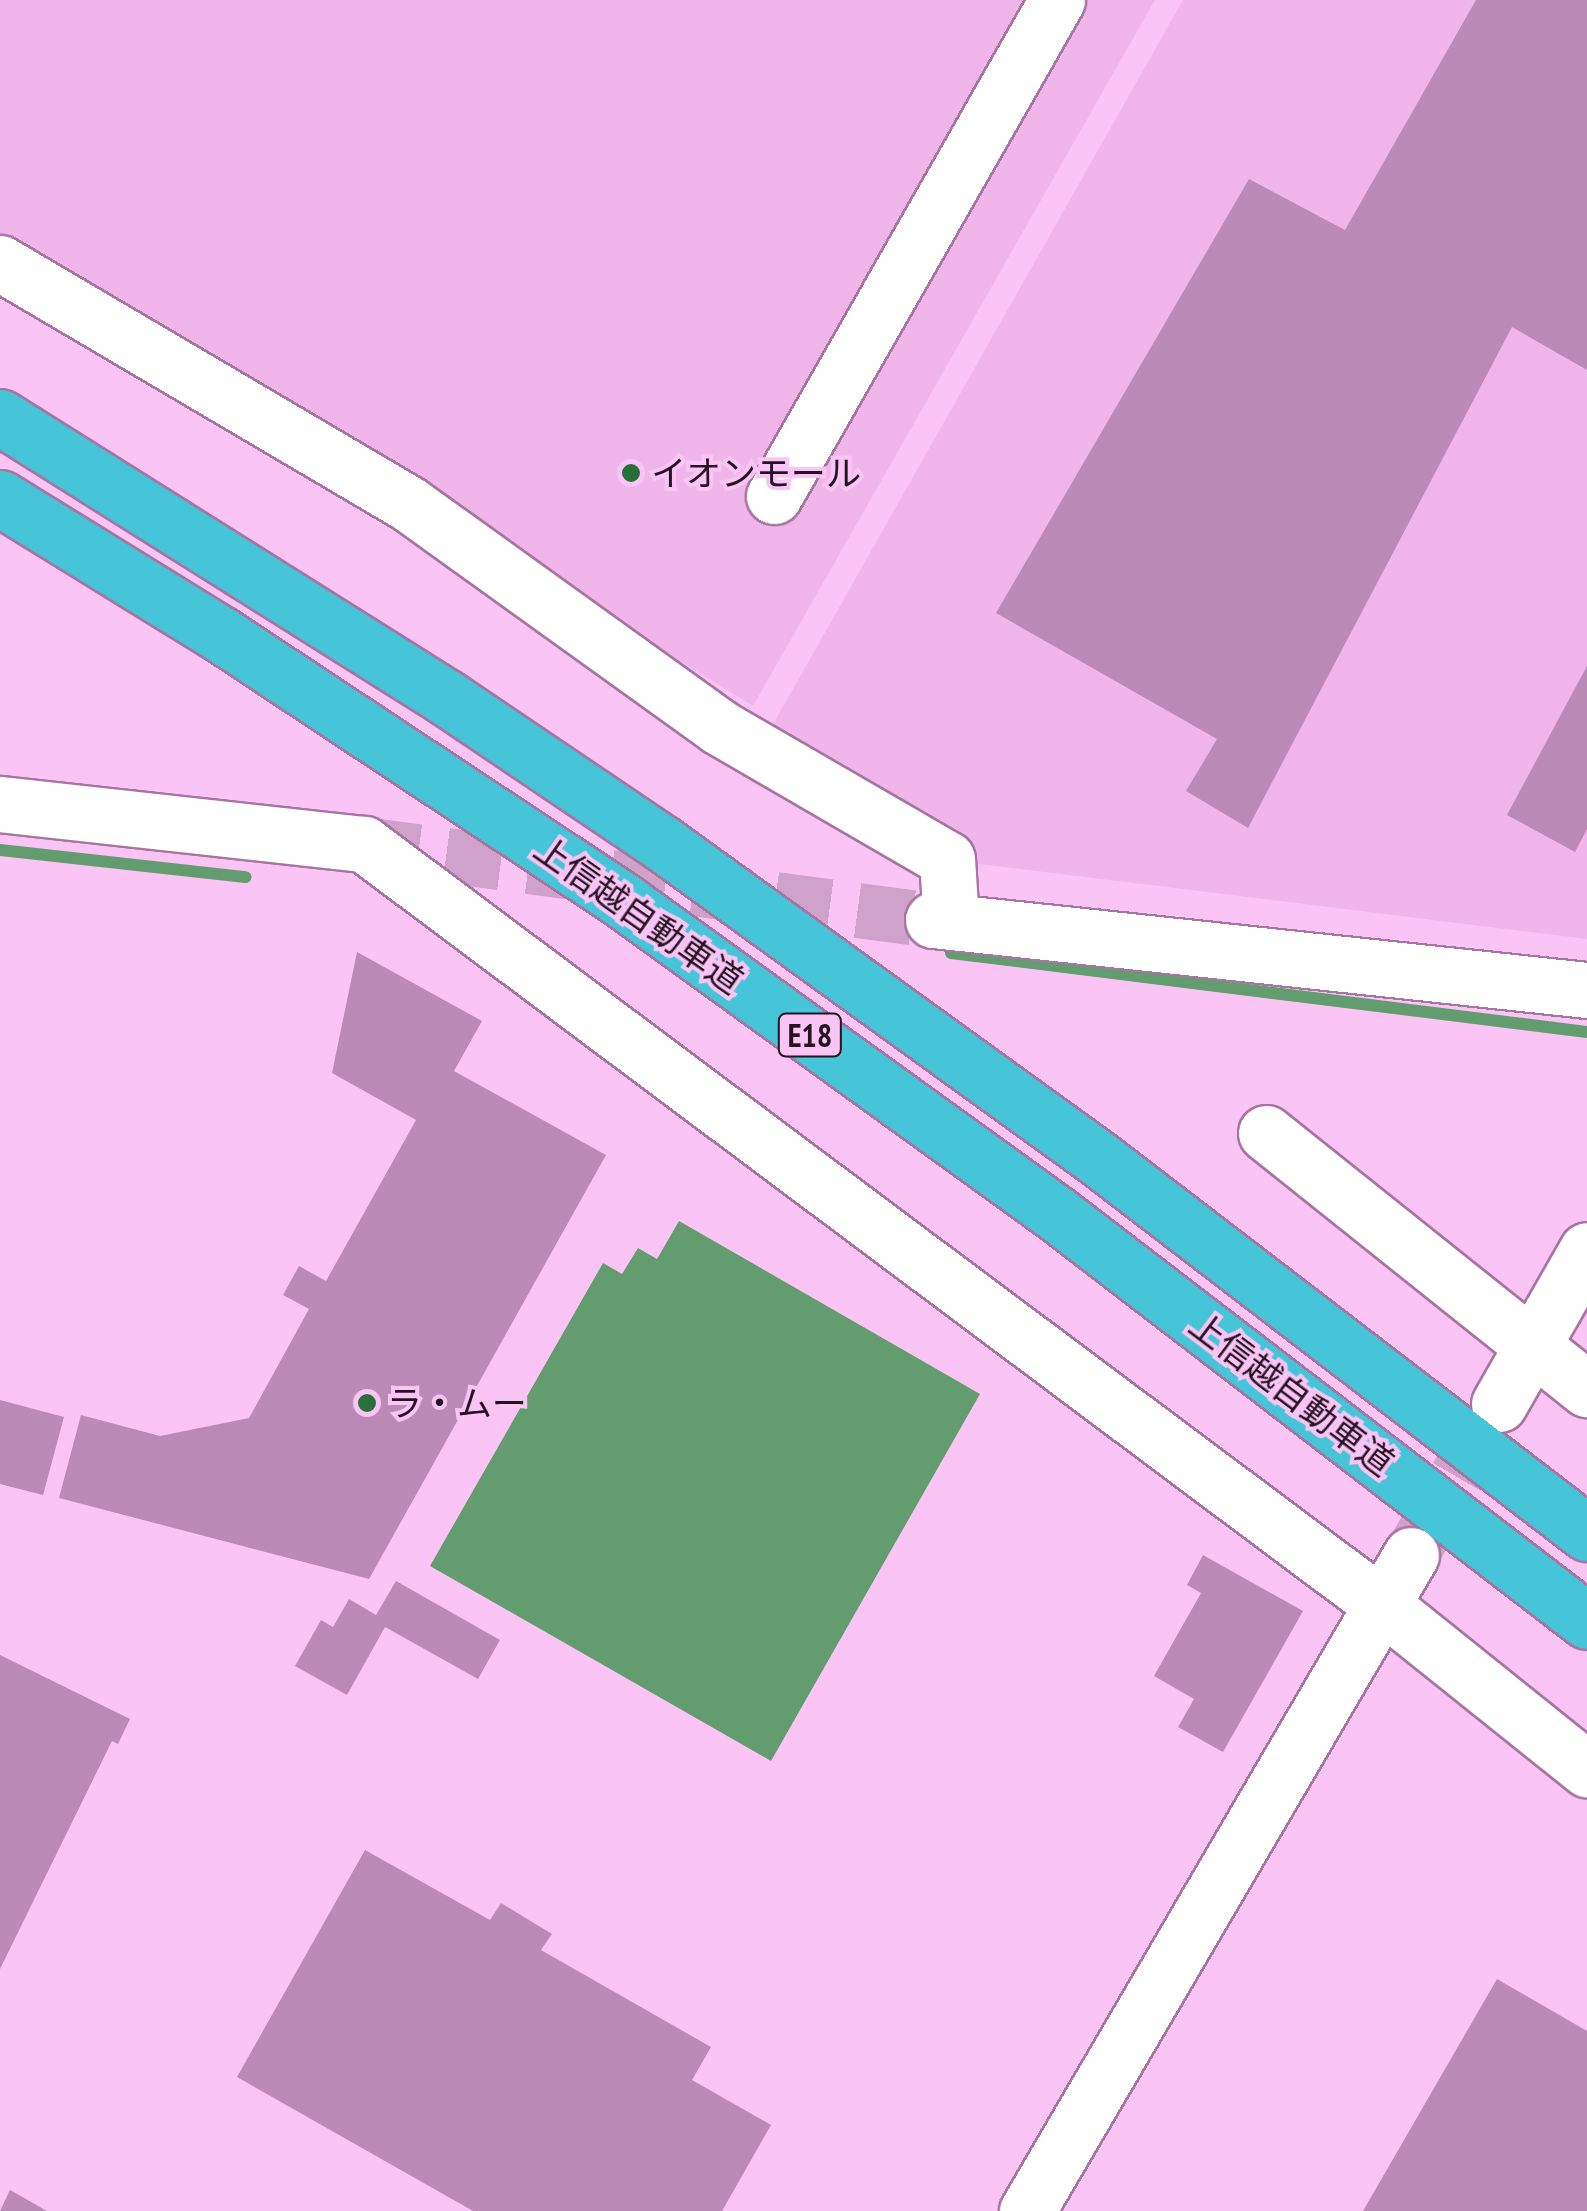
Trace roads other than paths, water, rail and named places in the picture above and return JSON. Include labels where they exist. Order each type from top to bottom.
[{"type":"highway","name":"上信越自動車道","points":[[0,417],[447,698],[662,843],[1098,1159],[1587,1533]]},
{"type":"highway","name":"上信越自動車道","points":[[0,498],[222,635],[625,902],[1058,1214],[1587,1620]]},
{"type":"street","points":[[774,496],[1058,0]]},
{"type":"street","points":[[0,263],[408,504],[719,727],[948,859],[942,921],[1587,990]]},
{"type":"street","points":[[0,804],[364,844],[1382,1605],[1587,1769]]},
{"type":"street","points":[[1266,1132],[1587,1390]]},
{"type":"street","points":[[1499,1404],[1587,1250]]},
{"type":"street","points":[[1026,2211],[1410,1555]]},
{"type":"waterway","points":[[0,850],[246,877]]},
{"type":"waterway","points":[[951,953],[1587,1032]]},
{"type":"tunnel","points":[[364,844],[933,920]]},
{"type":"tunnel","points":[[1415,1548],[1498,1406]]},
{"type":"place","name":"イオンモール","points":[[631,473]]},
{"type":"place","name":"ラ・ムー","points":[[367,1403]]}]
